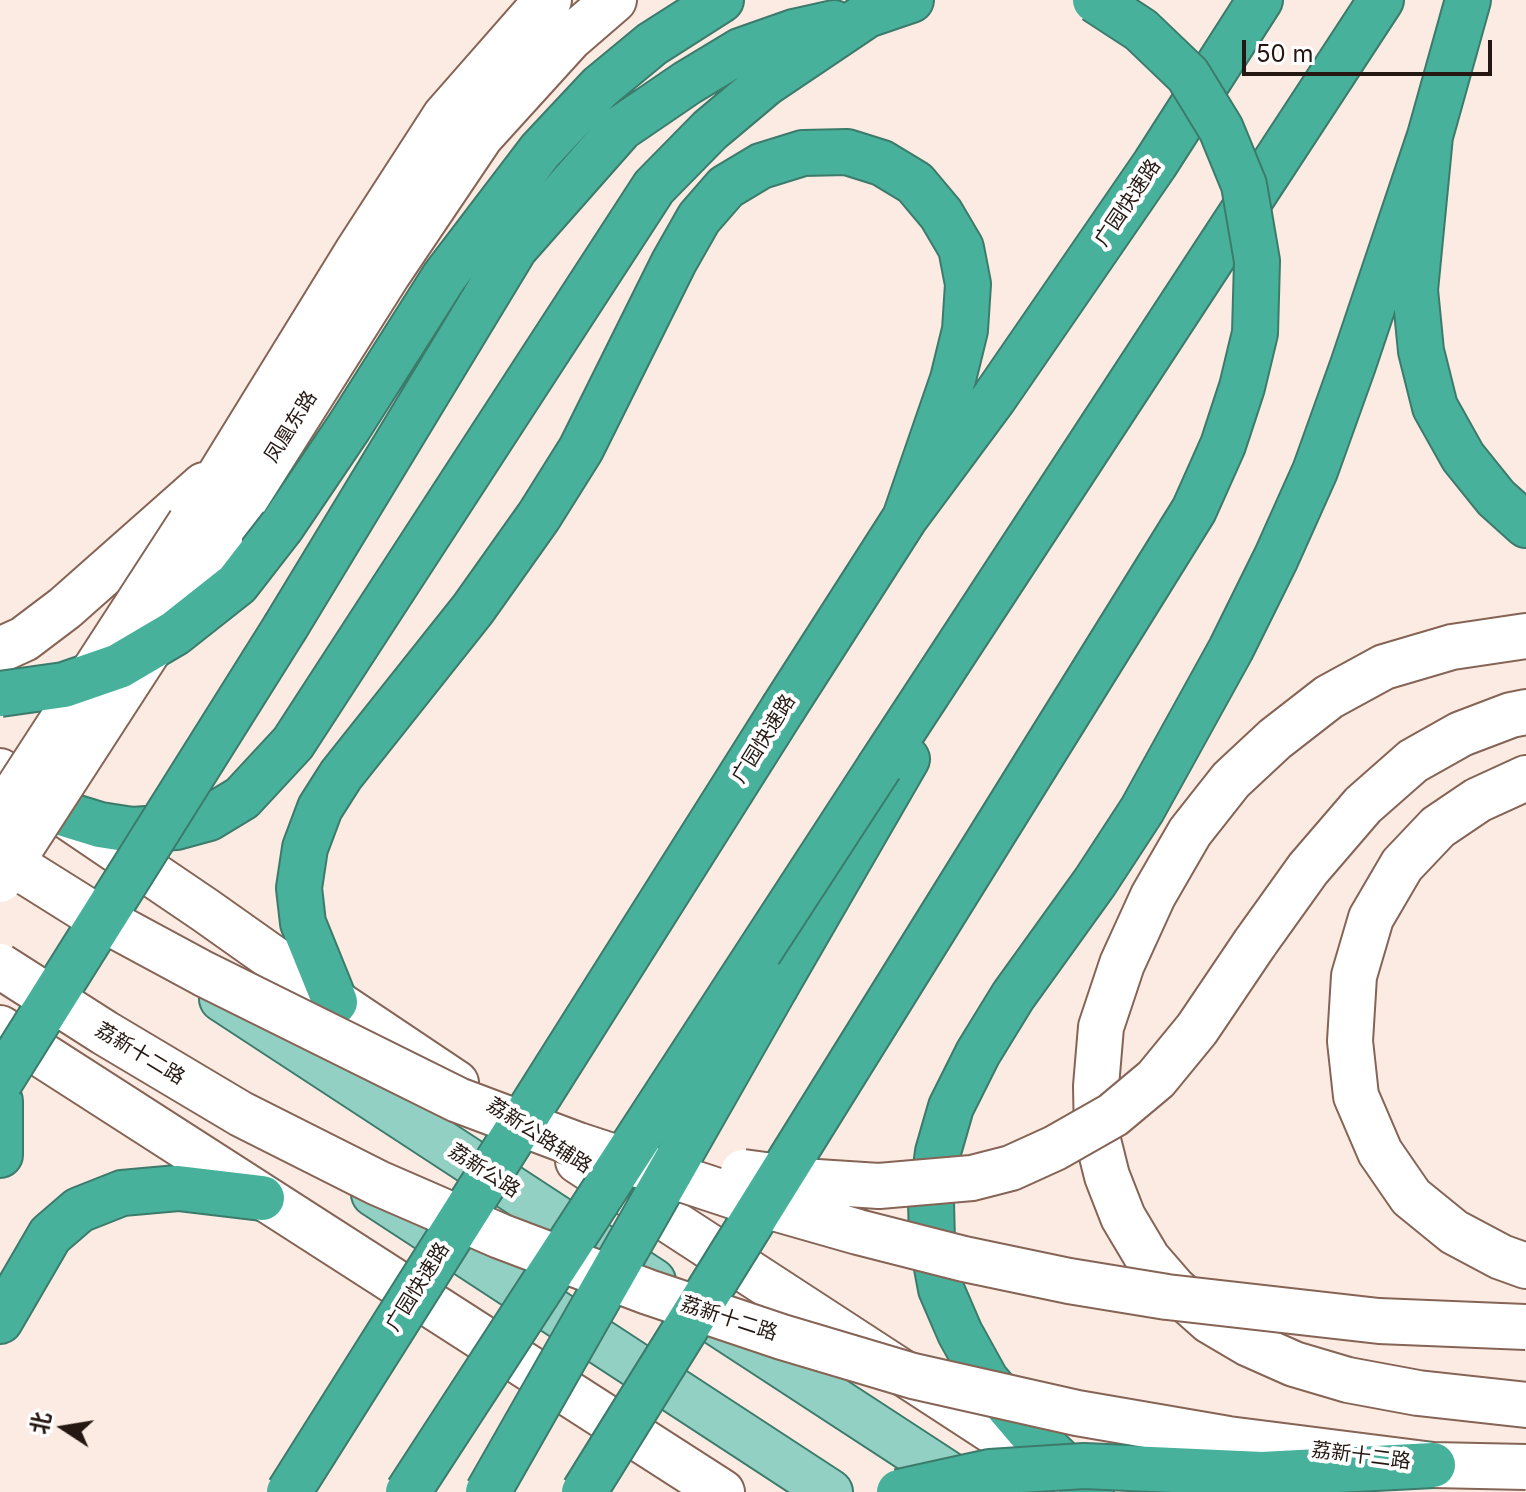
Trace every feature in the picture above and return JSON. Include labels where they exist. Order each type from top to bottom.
[{"type":"highway","points":[[0,694],[64,685],[119,666],[175,633],[237,584],[282,526],[349,427],[444,277],[540,151],[600,87],[652,44],[721,0]]},
{"type":"highway","points":[[0,1082],[286,626],[515,248],[621,128],[687,83],[740,51],[794,32],[867,15],[911,0]]},
{"type":"highway","points":[[584,1492],[1194,510],[1223,445],[1255,333],[1257,261],[1244,185],[1221,129],[1188,75],[1141,30],[1095,0]]},
{"type":"highway","name":"广园快速路","points":[[289,1492],[905,518],[994,398],[1155,164],[1260,0]]},
{"type":"highway","points":[[408,1492],[1381,0]]},
{"type":"highway","points":[[1091,1492],[1032,1434],[986,1380],[960,1333],[941,1289],[932,1228],[931,1202],[938,1152],[951,1107],[978,1053],[1013,996],[1095,882],[1142,810],[1225,662],[1264,584],[1315,471],[1430,136],[1468,0]]},
{"type":"highway","points":[[61,813],[100,825],[132,830],[176,827],[209,818],[242,798],[293,743],[654,187],[710,130],[766,83],[867,15]]},
{"type":"highway","points":[[1430,136],[1415,290],[1421,351],[1435,407],[1463,457],[1496,498],[1526,525]]},
{"type":"highway","points":[[335,1002],[303,923],[299,888],[305,848],[320,808],[341,775],[473,609],[539,516],[581,449],[699,218],[726,187],[761,166],[803,153],[847,152],[882,163],[915,183],[941,214],[961,248],[968,284],[965,330],[953,379],[905,518]]},
{"type":"highway","points":[[488,1492],[931,718],[1031,535]]},
{"type":"highway","points":[[0,1101],[0,1155]]},
{"type":"highway","points":[[0,1321],[50,1235],[79,1210],[122,1193],[178,1188],[262,1198]]},
{"type":"highway","points":[[899,1492],[990,1472],[1084,1466],[1262,1474],[1433,1465]]},
{"type":"main road","name":"凤凰东路","points":[[0,880],[205,531],[224,467],[357,252],[445,116],[549,0]]},
{"type":"main road","name":"凤凰东路","points":[[0,816],[388,274],[481,136],[570,38],[614,0]]},
{"type":"main road","points":[[0,650],[24,639],[65,608],[224,467]]},
{"type":"main road","points":[[1526,636],[1452,647],[1384,667],[1329,697],[1275,739],[1231,780],[1190,832],[1153,896],[1122,964],[1101,1027],[1096,1086],[1097,1136],[1107,1176],[1123,1217],[1148,1259],[1174,1289],[1210,1321],[1249,1344],[1294,1364],[1348,1380],[1418,1393],[1526,1405]]},
{"type":"main road","points":[[578,1145],[803,1180],[879,1186],[972,1178],[1011,1168],[1033,1158],[1113,1115],[1156,1079],[1197,1029],[1308,869],[1363,805],[1413,761],[1486,724],[1526,712]]},
{"type":"main road","name":"荔新公路辅路","points":[[0,771],[335,1002],[1085,1492]]},
{"type":"main road","points":[[1526,778],[1478,800],[1438,827],[1402,865],[1371,918],[1354,976],[1350,1041],[1356,1096],[1380,1152],[1411,1197],[1454,1232],[1501,1257],[1526,1266]]},
{"type":"main road","name":"荔新公路","points":[[0,839],[209,991],[976,1492]]},
{"type":"main road","points":[[0,856],[91,913],[204,974],[458,1100],[578,1145],[739,1198],[858,1232],[1069,1281],[1263,1310],[1379,1321],[1526,1327]]},
{"type":"main road","points":[[0,951],[830,1492]]},
{"type":"main road","name":"荔新十二路","points":[[0,966],[241,1114],[378,1183],[500,1236],[648,1292],[782,1337],[913,1376],[1077,1413],[1228,1439],[1433,1465],[1526,1467]]},
{"type":"main road","points":[[0,1028],[722,1492]]},
{"type":"main road","points":[[538,1374],[664,1492]]}]
